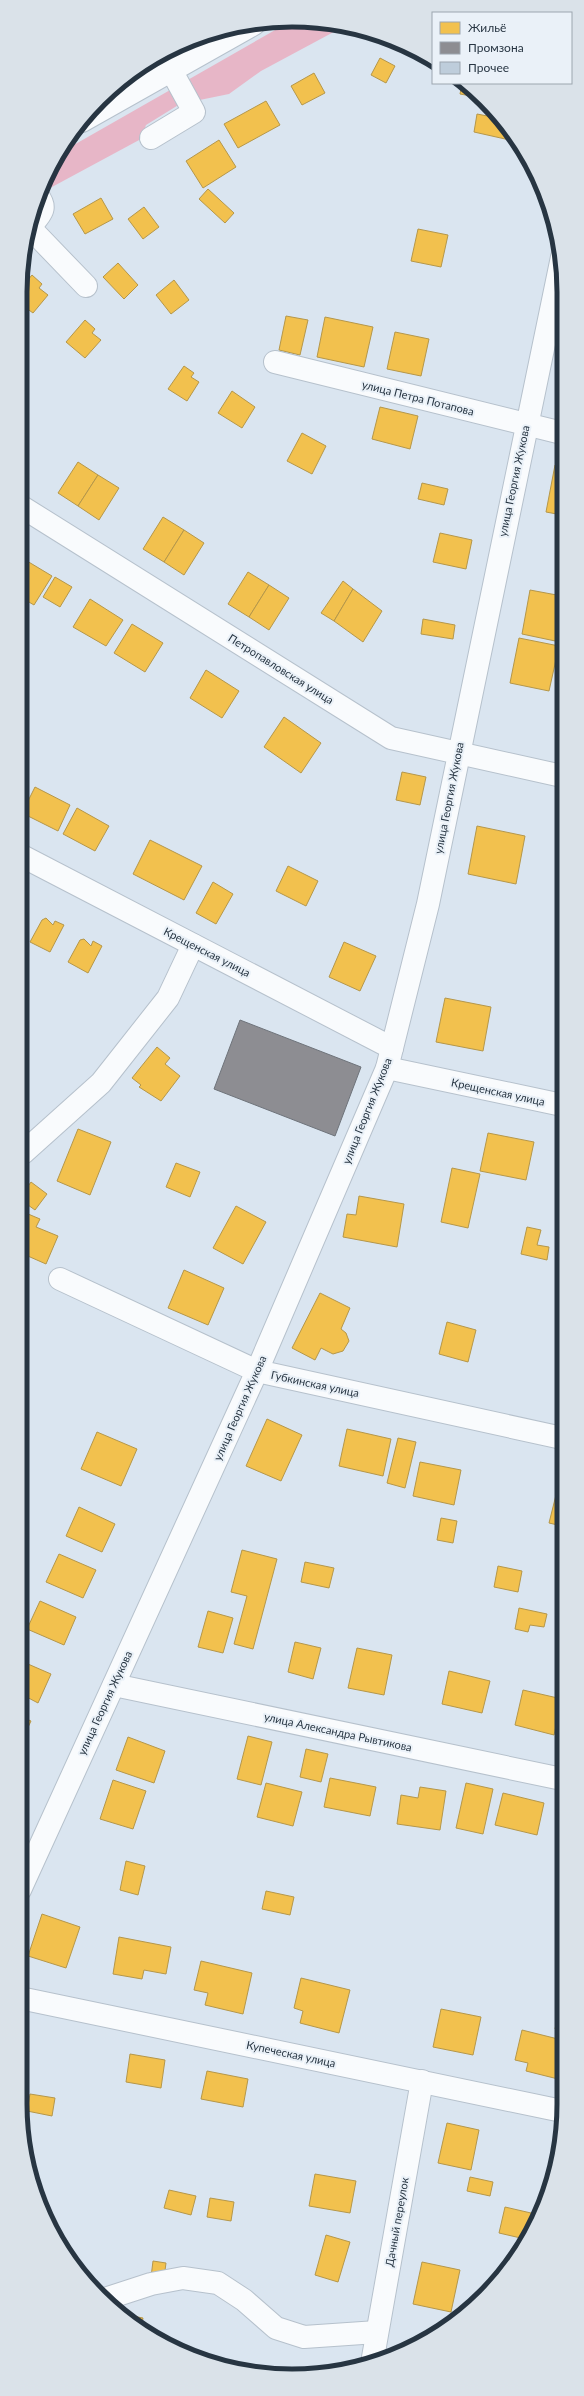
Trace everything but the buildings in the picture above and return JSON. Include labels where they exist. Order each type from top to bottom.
[{"type":"street","points":[[99,111],[239,32]]},
{"type":"street","points":[[151,138],[194,112],[170,70]]},
{"type":"street","points":[[38,217],[42,211],[42,204]]},
{"type":"street","points":[[34,232],[86,286]]},
{"type":"street","name":"улица Георгия Жукова","points":[[27,1875],[257,1372],[390,1058],[428,904],[525,425],[556,282]]},
{"type":"street","name":"улица Петра Потапова","points":[[275,362],[557,432]]},
{"type":"street","name":"Петропавловская улица","points":[[27,509],[391,738],[557,775]]},
{"type":"street","name":"Крещенская улица","points":[[27,859],[193,945],[390,1058],[557,1104]]},
{"type":"street","points":[[27,1149],[101,1083],[168,998],[193,945]]},
{"type":"street","name":"Губкинская улица","points":[[60,1279],[257,1372],[557,1437]]},
{"type":"street","name":"улица Александра Рывтикова","points":[[114,1685],[557,1778]]},
{"type":"street","name":"Купеческая улица","points":[[27,1999],[557,2110]]},
{"type":"street","name":"Дачный переулок","points":[[373,2356],[422,2081]]},
{"type":"street","points":[[111,2297],[151,2284],[183,2278],[218,2282],[244,2300],[276,2328],[304,2337],[377,2332]]},
{"type":"shaded area","points":[[292,27],[336,31],[261,71],[229,94],[180,104],[146,125],[141,139],[48,189],[54,175],[71,147],[279,28]]}]
